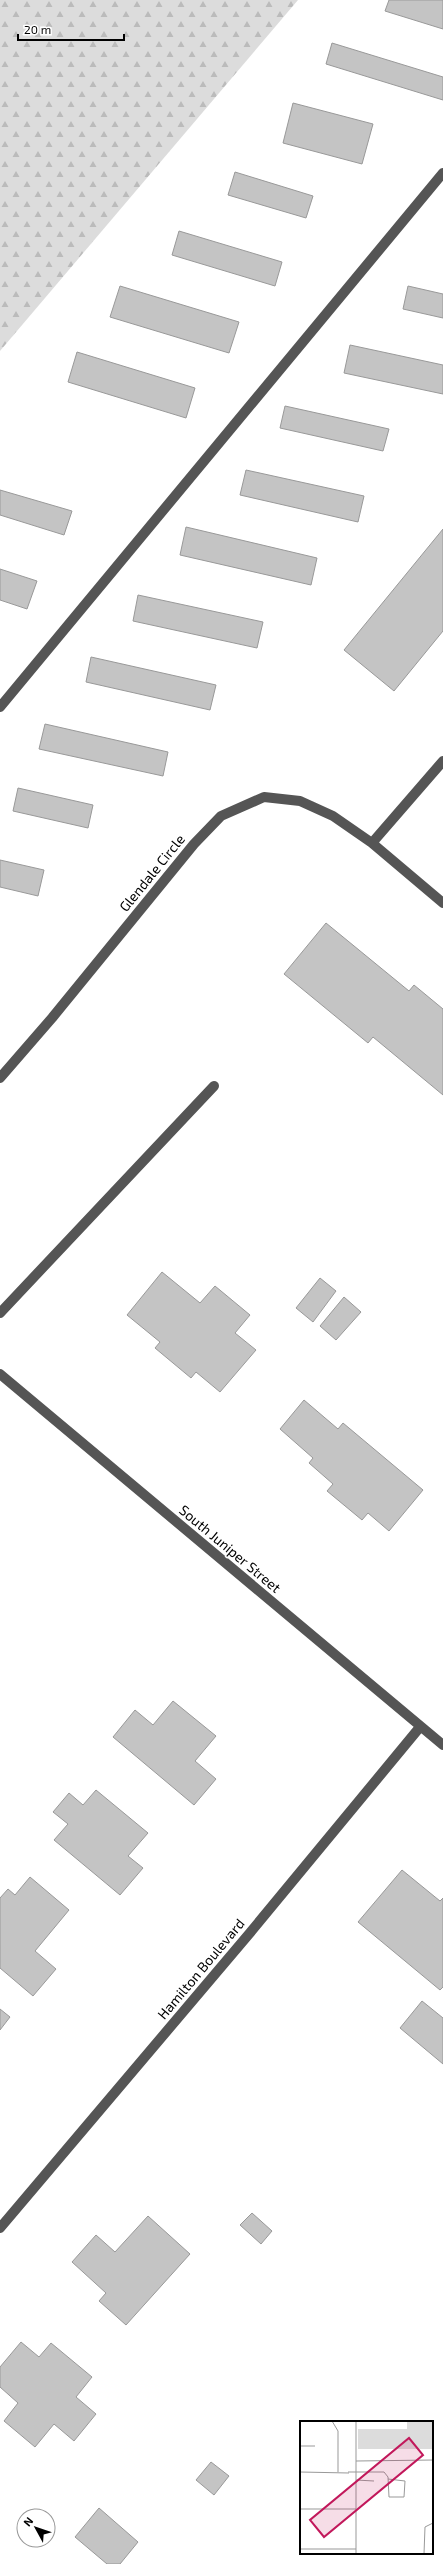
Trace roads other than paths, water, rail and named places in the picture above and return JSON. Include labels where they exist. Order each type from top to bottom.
[{"type":"street","points":[[0,707],[443,173]]},
{"type":"street","points":[[372,843],[443,761]]},
{"type":"street","name":"Glendale Circle","points":[[0,1078],[52,1018],[194,844],[221,816],[264,797],[300,801],[334,816],[372,843],[443,903]]},
{"type":"street","points":[[0,1313],[214,1086]]},
{"type":"street","name":"South Juniper Street","points":[[0,1374],[443,1745]]},
{"type":"street","name":"Hamilton Boulevard","points":[[0,2228],[249,1934],[420,1727]]}]
